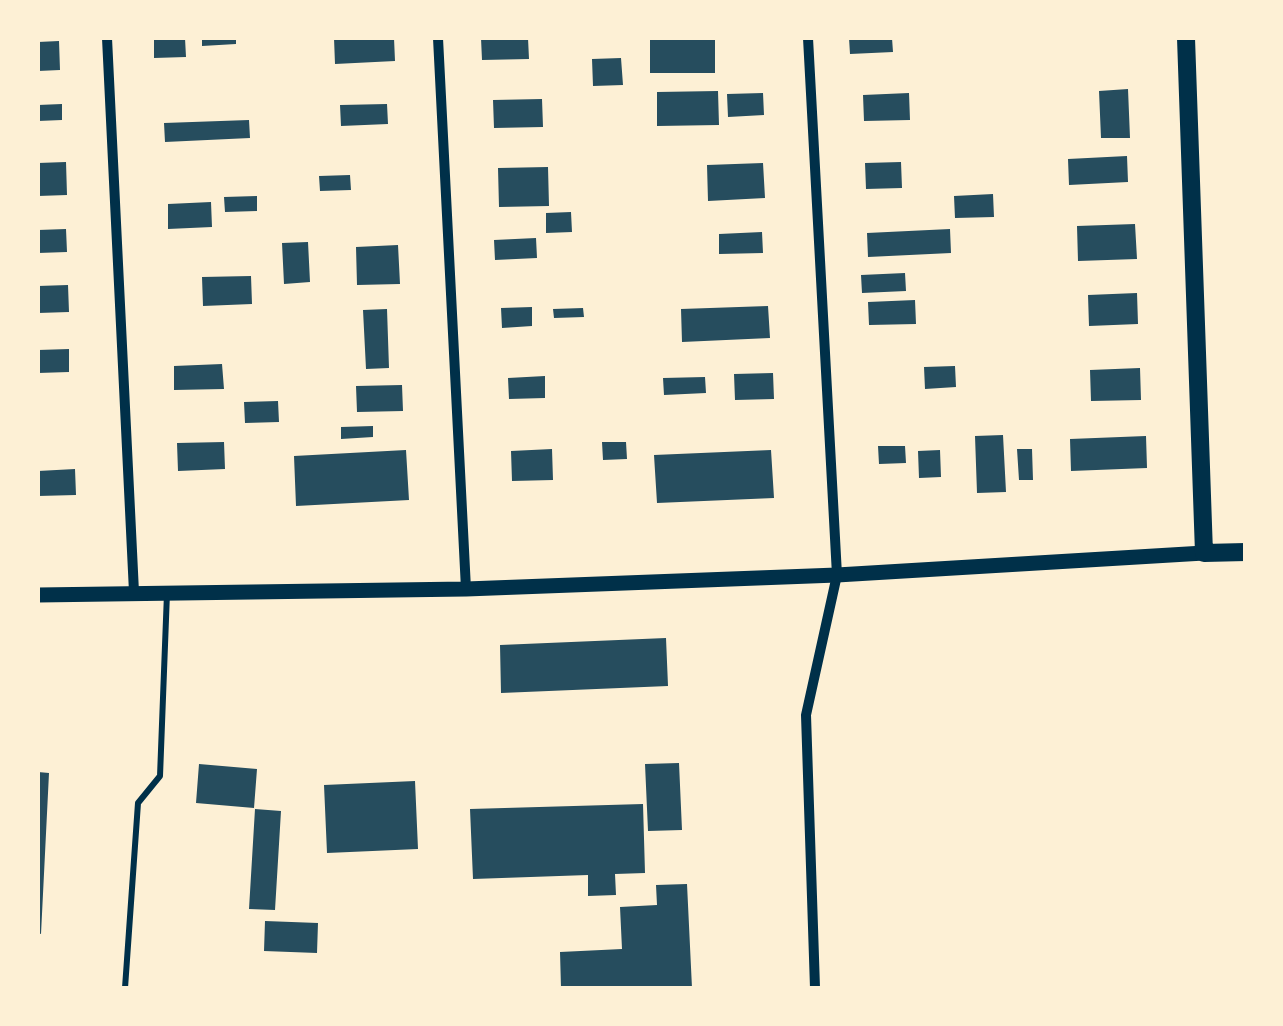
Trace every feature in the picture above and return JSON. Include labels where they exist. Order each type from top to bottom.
[{"type":"main road","points":[[1186,38],[1204,554],[1246,552]]},
{"type":"street","points":[[108,38],[134,592]]},
{"type":"street","points":[[438,38],[466,589]]},
{"type":"street","points":[[808,38],[837,575],[806,715],[815,988]]},
{"type":"street","points":[[38,595],[466,589],[837,575],[1204,554]]},
{"type":"lane","points":[[124,988],[138,803],[160,776],[168,592]]},
{"type":"building","points":[[154,38],[185,38],[186,57],[154,58]]},
{"type":"building","points":[[202,38],[236,38],[236,44],[202,46]]},
{"type":"building","points":[[334,38],[394,38],[395,61],[335,64]]},
{"type":"building","points":[[481,38],[528,38],[529,59],[482,60]]},
{"type":"building","points":[[650,38],[715,38],[715,73],[650,73]]},
{"type":"building","points":[[849,38],[892,38],[893,52],[850,54]]},
{"type":"building","points":[[59,41],[60,70],[38,71],[38,42]]},
{"type":"building","points":[[621,58],[623,85],[593,86],[592,59]]},
{"type":"building","points":[[1128,89],[1130,138],[1101,138],[1099,91]]},
{"type":"building","points":[[718,91],[719,125],[657,126],[657,92]]},
{"type":"building","points":[[763,93],[764,115],[728,117],[727,94]]},
{"type":"building","points":[[909,93],[910,120],[864,121],[863,95]]},
{"type":"building","points":[[542,99],[543,127],[494,128],[493,100]]},
{"type":"building","points":[[62,104],[62,120],[38,121],[38,105]]},
{"type":"building","points":[[387,104],[388,124],[341,126],[340,105]]},
{"type":"building","points":[[249,120],[250,138],[165,142],[164,123]]},
{"type":"building","points":[[1127,156],[1128,182],[1069,185],[1068,159]]},
{"type":"building","points":[[66,162],[67,195],[38,196],[38,163]]},
{"type":"building","points":[[901,162],[902,188],[866,189],[865,163]]},
{"type":"building","points":[[763,163],[765,198],[708,201],[707,165]]},
{"type":"building","points":[[548,167],[549,206],[499,207],[498,168]]},
{"type":"building","points":[[350,175],[351,190],[320,191],[319,176]]},
{"type":"building","points":[[993,194],[994,217],[955,218],[954,196]]},
{"type":"building","points":[[257,196],[257,211],[225,212],[224,197]]},
{"type":"building","points":[[211,202],[212,227],[168,229],[168,204]]},
{"type":"building","points":[[571,212],[572,232],[546,233],[546,213]]},
{"type":"building","points":[[1135,224],[1137,259],[1078,261],[1077,226]]},
{"type":"building","points":[[66,229],[67,252],[38,253],[38,230]]},
{"type":"building","points":[[950,229],[951,253],[868,257],[867,233]]},
{"type":"building","points":[[762,232],[763,253],[719,254],[719,234]]},
{"type":"building","points":[[536,238],[537,258],[495,260],[494,240]]},
{"type":"building","points":[[308,242],[310,282],[284,284],[282,243]]},
{"type":"building","points":[[398,245],[400,284],[357,285],[356,247]]},
{"type":"building","points":[[905,273],[906,291],[862,293],[861,275]]},
{"type":"building","points":[[251,276],[252,304],[203,306],[202,277]]},
{"type":"building","points":[[68,285],[69,312],[38,313],[38,286]]},
{"type":"building","points":[[1137,293],[1138,324],[1089,326],[1088,295]]},
{"type":"building","points":[[915,300],[916,324],[869,325],[868,302]]},
{"type":"building","points":[[768,306],[770,338],[682,342],[681,309]]},
{"type":"building","points":[[532,307],[532,326],[502,328],[501,308]]},
{"type":"building","points":[[583,308],[584,317],[554,318],[553,309]]},
{"type":"building","points":[[387,309],[389,368],[366,369],[363,310]]},
{"type":"building","points":[[69,349],[69,372],[38,373],[38,350]]},
{"type":"building","points":[[222,364],[224,389],[174,390],[174,366]]},
{"type":"building","points":[[955,366],[956,387],[925,389],[924,367]]},
{"type":"building","points":[[1140,368],[1141,400],[1091,401],[1090,370]]},
{"type":"building","points":[[773,373],[774,399],[735,400],[734,374]]},
{"type":"building","points":[[545,376],[545,398],[509,399],[508,378]]},
{"type":"building","points":[[705,377],[706,393],[664,395],[663,378]]},
{"type":"building","points":[[402,385],[403,411],[357,412],[356,386]]},
{"type":"building","points":[[278,401],[279,422],[245,423],[244,402]]},
{"type":"building","points":[[373,426],[373,437],[341,439],[341,427]]},
{"type":"building","points":[[1003,435],[1006,492],[977,493],[975,436]]},
{"type":"building","points":[[1146,436],[1147,468],[1071,471],[1070,439]]},
{"type":"building","points":[[224,442],[225,469],[178,471],[177,443]]},
{"type":"building","points":[[602,442],[626,442],[627,459],[603,460]]},
{"type":"building","points":[[878,446],[905,446],[906,463],[879,464]]},
{"type":"building","points":[[552,449],[553,480],[512,481],[511,451]]},
{"type":"building","points":[[1017,449],[1032,449],[1033,480],[1019,480]]},
{"type":"building","points":[[406,450],[409,500],[296,506],[294,456]]},
{"type":"building","points":[[771,450],[774,498],[657,503],[654,455]]},
{"type":"building","points":[[940,450],[941,477],[919,478],[918,451]]},
{"type":"building","points":[[75,469],[76,495],[38,496],[38,471]]},
{"type":"building","points":[[666,638],[668,686],[501,693],[500,645]]},
{"type":"building","points":[[679,763],[682,830],[648,831],[645,764]]},
{"type":"building","points":[[199,764],[257,769],[254,808],[196,803]]},
{"type":"building","points":[[38,772],[49,773],[41,934],[38,933]]},
{"type":"building","points":[[415,781],[418,849],[327,853],[324,785]]},
{"type":"building","points":[[643,804],[645,873],[615,874],[616,895],[588,896],[588,875],[473,879],[470,809]]},
{"type":"building","points":[[255,809],[281,811],[275,910],[249,909]]},
{"type":"building","points":[[687,884],[692,988],[561,988],[560,952],[622,949],[620,907],[657,905],[656,885]]},
{"type":"building","points":[[265,921],[318,923],[317,953],[264,951]]}]
